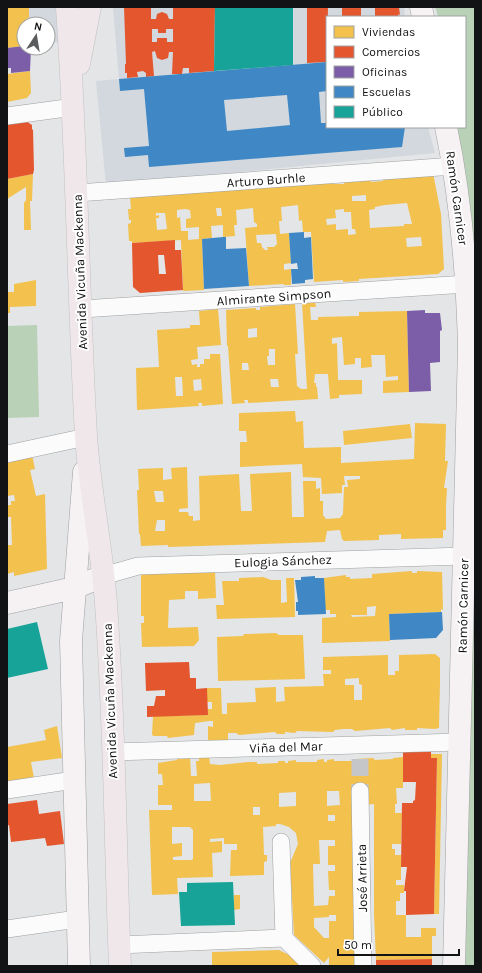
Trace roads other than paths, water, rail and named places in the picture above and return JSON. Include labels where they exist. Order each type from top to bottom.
[{"type":"main road","name":"Avenida Vicuña Mackenna","points":[[67,7],[74,107],[86,437],[94,515],[103,576],[110,659],[119,956]]},
{"type":"main road","name":"Avenida Vicuña Mackenna","points":[[74,107],[81,50],[90,7]]},
{"type":"main road","name":"Ramón Carnicer","points":[[446,128],[454,166],[467,284],[469,346],[454,966]]},
{"type":"main road","name":"Avenida Vicuña Mackenna","points":[[78,966],[71,641],[86,437]]},
{"type":"main road","points":[[7,603],[74,588],[103,576]]},
{"type":"street","points":[[7,116],[74,107]]},
{"type":"street","name":"Arturo Burhle","points":[[77,193],[454,166]]},
{"type":"street","name":"Almirante Simpson","points":[[82,309],[467,284]]},
{"type":"street","points":[[7,454],[86,437]]},
{"type":"street","name":"Eulogia Sánchez","points":[[103,576],[138,566],[464,556]]},
{"type":"street","name":"Viña del Mar","points":[[112,752],[360,752],[460,742]]},
{"type":"street","points":[[7,790],[74,780]]},
{"type":"street","name":"José Arrieta","points":[[360,791],[363,966]]},
{"type":"street","points":[[281,842],[284,938],[312,966]]},
{"type":"street","points":[[7,929],[77,919]]},
{"type":"street","points":[[119,956],[284,938]]},
{"type":"tunnel","points":[[360,759],[360,791]]}]
